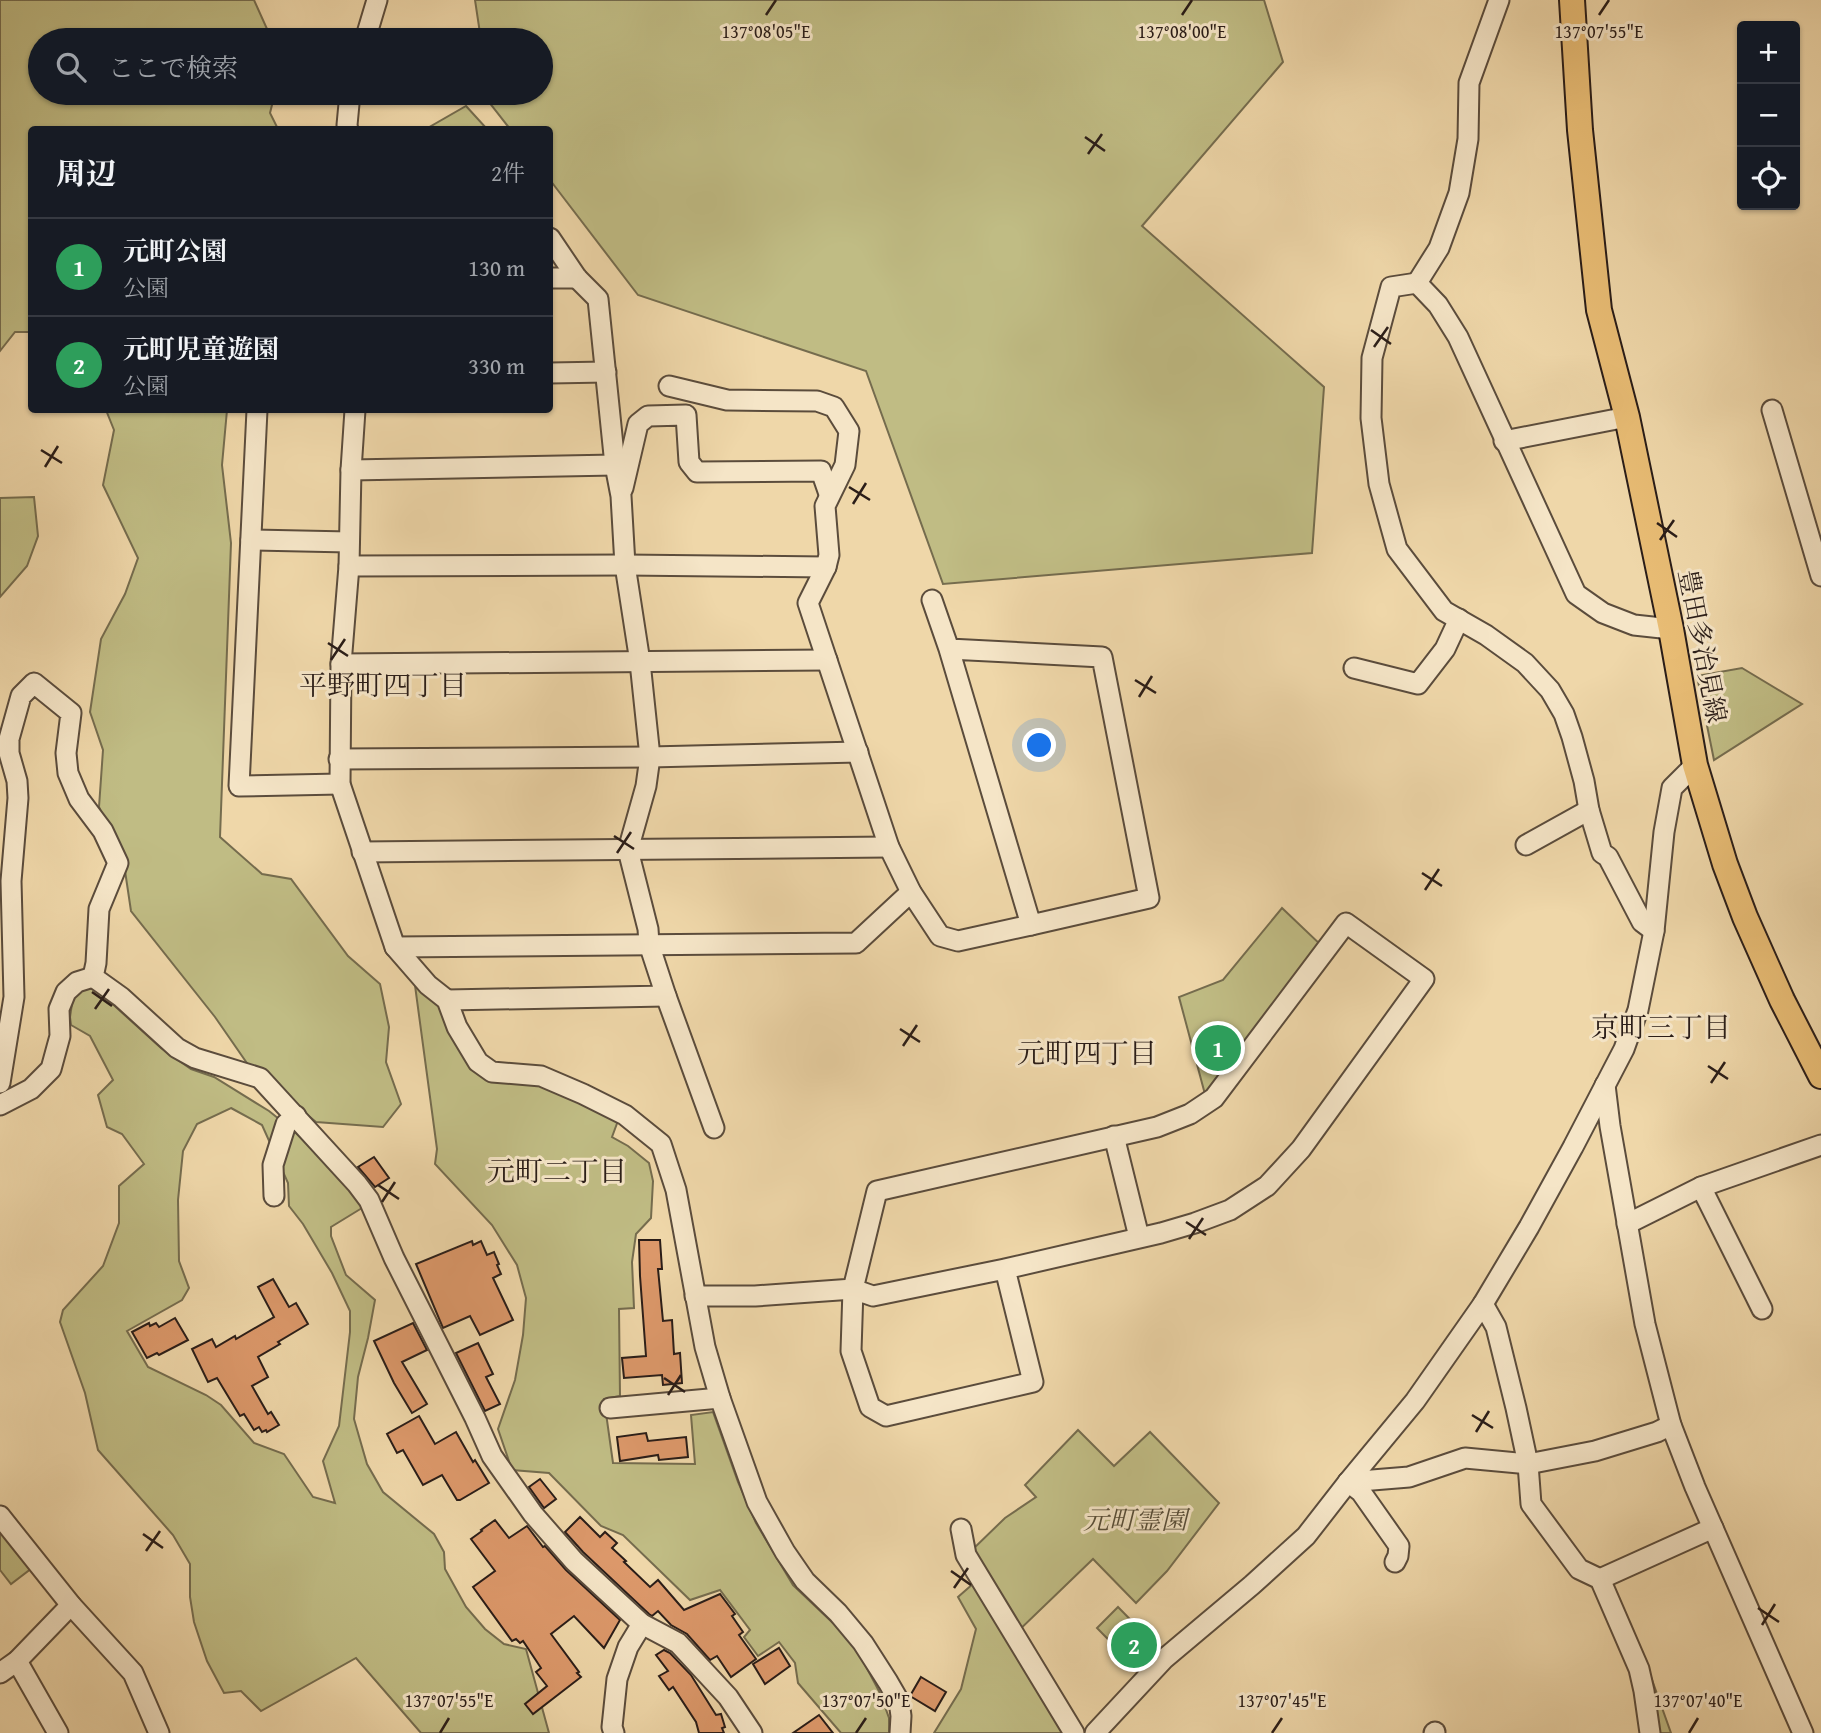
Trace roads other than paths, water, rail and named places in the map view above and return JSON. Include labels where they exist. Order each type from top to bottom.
[{"type":"main road","name":"豊田多治見線","points":[[1572,0],[1580,130],[1599,310],[1627,416],[1671,629],[1695,765],[1725,864],[1745,917],[1782,1000],[1821,1076]]},
{"type":"street","points":[[369,28],[377,0]]},
{"type":"street","points":[[1499,0],[1469,83],[1468,139],[1460,193],[1439,248],[1417,283],[1391,287],[1372,358],[1371,418],[1380,484],[1397,549],[1444,611],[1486,635],[1525,663],[1550,690],[1564,714],[1572,737],[1602,853],[1608,857],[1642,922],[1654,931]]},
{"type":"street","points":[[346,126],[348,105]]},
{"type":"street","points":[[553,242],[577,278],[598,299],[615,465],[621,496],[625,565],[640,662],[650,757],[646,786],[628,850],[648,929],[649,944],[714,1128]]},
{"type":"street","points":[[553,278],[577,278]]},
{"type":"street","points":[[1417,283],[1438,305],[1458,337],[1576,594],[1603,613],[1633,625],[1671,629]]},
{"type":"street","points":[[553,373],[606,372]]},
{"type":"street","points":[[669,386],[727,400],[817,401],[834,407],[849,430],[845,465],[825,506],[829,555],[808,603],[889,847],[911,892],[940,936],[958,941],[1149,898],[1102,657],[949,649]]},
{"type":"street","points":[[1772,410],[1821,576]]},
{"type":"street","points":[[257,413],[239,786],[340,784]]},
{"type":"street","points":[[355,413],[349,566],[341,664],[340,784],[394,947],[428,985],[447,1000],[457,1027],[478,1062],[492,1072],[541,1076],[583,1094],[625,1115],[661,1144],[676,1190],[705,1347],[757,1502],[785,1552],[806,1581],[863,1643],[888,1682],[899,1701],[900,1733]]},
{"type":"street","points":[[621,496],[638,424],[648,416],[686,415],[689,462],[697,472],[821,471],[829,494]]},
{"type":"street","points":[[1504,440],[1627,416]]},
{"type":"street","points":[[351,470],[615,465]]},
{"type":"street","points":[[251,540],[349,542]]},
{"type":"street","points":[[349,566],[826,567]]},
{"type":"street","points":[[932,600],[1031,925]]},
{"type":"street","points":[[1354,667],[1418,684],[1445,649],[1458,619]]},
{"type":"street","points":[[341,664],[827,660]]},
{"type":"street","points":[[0,1083],[15,997],[11,881],[18,798],[17,781],[9,754],[9,738],[22,696],[34,682],[71,713],[66,754],[68,773],[79,799],[103,831],[118,863],[99,909],[93,977]]},
{"type":"street","points":[[339,759],[650,757],[858,752]]},
{"type":"street","points":[[1094,1733],[1164,1659],[1306,1536],[1415,1401],[1483,1304],[1548,1193],[1624,1049],[1638,1010],[1654,931],[1664,832],[1672,788],[1695,765]]},
{"type":"street","points":[[1526,845],[1589,810]]},
{"type":"street","points":[[362,852],[889,847]]},
{"type":"street","points":[[394,947],[856,943],[911,892]]},
{"type":"street","points":[[695,1296],[755,1296],[853,1289],[873,1296],[1005,1269],[1139,1237],[1195,1223],[1230,1210],[1267,1186],[1301,1149],[1424,979],[1346,923],[1214,1098],[1190,1114],[1157,1127],[877,1192],[853,1289],[851,1351],[870,1406],[886,1416],[1033,1382],[1005,1269]]},
{"type":"street","points":[[0,1105],[31,1089],[51,1069],[60,1036],[59,1009],[66,992],[77,982],[93,977]]},
{"type":"street","points":[[93,977],[121,997],[177,1048],[195,1058],[260,1078],[357,1184],[369,1200],[394,1258],[492,1456],[533,1514],[574,1561],[642,1624],[678,1643],[727,1698],[752,1733]]},
{"type":"street","points":[[447,1000],[666,996]]},
{"type":"street","points":[[1605,1085],[1645,1324],[1671,1425],[1802,1733]]},
{"type":"street","points":[[274,1196],[273,1166],[286,1124],[296,1116]]},
{"type":"street","points":[[1114,1136],[1139,1237]]},
{"type":"street","points":[[1627,1224],[1701,1187],[1821,1145]]},
{"type":"street","points":[[1701,1187],[1762,1309]]},
{"type":"street","points":[[1483,1304],[1496,1327],[1528,1464],[1531,1504],[1579,1569],[1600,1579],[1639,1669],[1650,1733]]},
{"type":"street","points":[[610,1408],[720,1398]]},
{"type":"street","points":[[1348,1482],[1409,1477],[1465,1458],[1528,1464],[1595,1451],[1671,1425]]},
{"type":"street","points":[[1348,1482],[1361,1492],[1399,1546],[1395,1562]]},
{"type":"street","points":[[0,1516],[71,1605],[133,1673],[159,1733]]},
{"type":"street","points":[[1600,1579],[1713,1528]]},
{"type":"street","points":[[961,1529],[966,1555],[1074,1733]]},
{"type":"street","points":[[0,1673],[17,1661],[71,1605]]},
{"type":"street","points":[[614,1733],[612,1727],[617,1679],[628,1647],[642,1624]]},
{"type":"street","points":[[17,1661],[58,1733]]},
{"type":"place","name":"元町公園","points":[[1218,1048]]},
{"type":"place","name":"元町児童遊園","points":[[1134,1645]]},
{"type":"district","name":"平野町四丁目","points":[[383,684]]},
{"type":"district","name":"京町三丁目","points":[[1661,1026]]},
{"type":"district","name":"元町四丁目","points":[[1087,1052]]},
{"type":"district","name":"元町二丁目","points":[[557,1170]]},
{"type":"park label","name":"元町霊園","points":[[1135,1519]]}]
